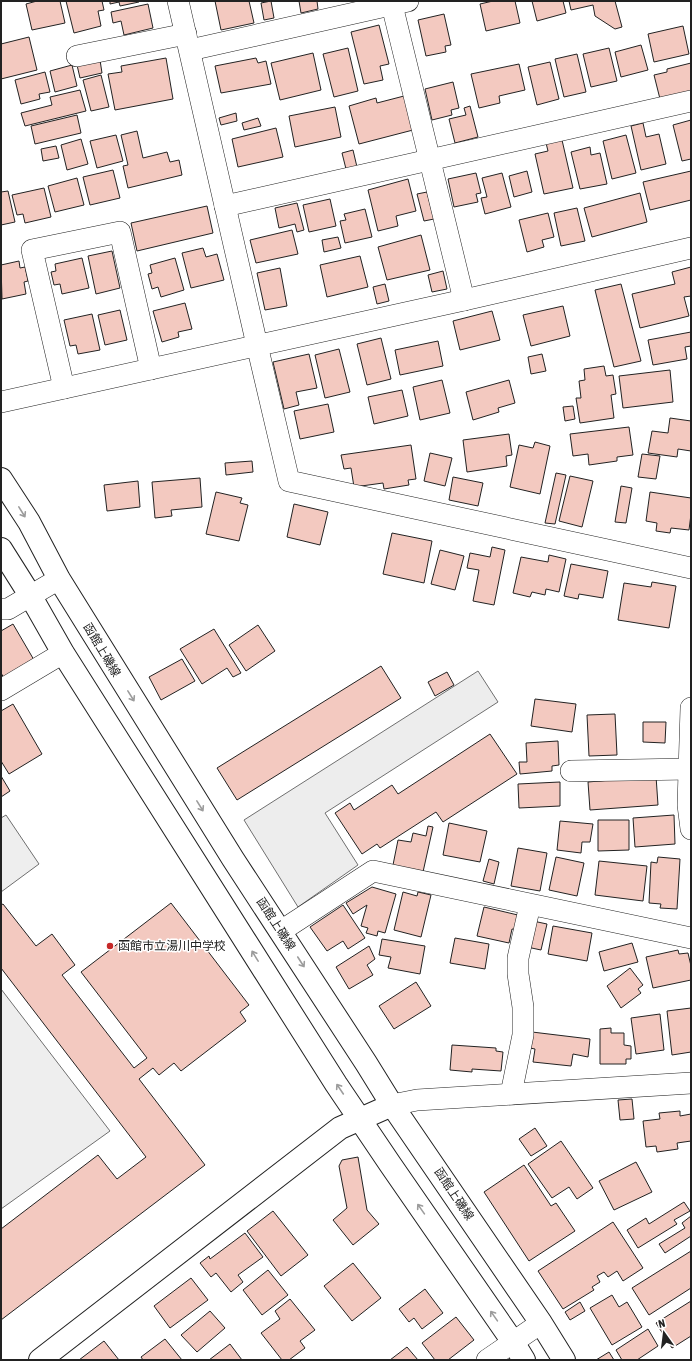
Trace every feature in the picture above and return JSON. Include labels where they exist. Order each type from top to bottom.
[{"type":"main road","name":"函館上磯線","points":[[1,479],[28,522],[59,579],[232,859],[281,931],[392,1105],[541,1323],[564,1360]]},
{"type":"main road","points":[[1,549],[63,653],[359,1118],[518,1351]]},
{"type":"main road","points":[[40,1360],[340,1128],[359,1118],[392,1105]]},
{"type":"street","points":[[178,1],[289,481],[691,568]]},
{"type":"street","points":[[77,56],[188,42],[397,2],[429,160],[464,300]]},
{"type":"street","points":[[225,206],[691,100]]},
{"type":"street","points":[[64,388],[32,250],[120,232],[151,369]]},
{"type":"street","points":[[1,402],[464,300],[691,248]]},
{"type":"street","points":[[1,609],[8,609],[59,579]]},
{"type":"street","points":[[1,690],[63,653]]},
{"type":"street","points":[[691,713],[688,769],[688,805],[691,828]]},
{"type":"street","points":[[571,771],[688,769]]},
{"type":"street","points":[[281,931],[373,872],[691,938]]},
{"type":"street","points":[[511,1094],[524,1035],[523,1007],[518,974],[518,958],[530,905]]},
{"type":"street","points":[[392,1105],[417,1100],[691,1083]]},
{"type":"street","points":[[487,1360],[518,1351],[541,1323]]},
{"type":"shaded area","points":[[478,671],[498,702],[325,813],[358,865],[298,907],[244,820]]},
{"type":"shaded area","points":[[6,815],[39,864],[1,892],[1,818]]},
{"type":"shaded area","points":[[1,989],[110,1131],[1,1209]]},
{"type":"building","points":[[37,1],[60,1],[65,23],[32,30],[26,4]]},
{"type":"building","points":[[66,1],[102,1],[104,10],[98,11],[101,26],[74,33]]},
{"type":"building","points":[[110,1],[139,2],[120,6],[119,2],[110,4]]},
{"type":"building","points":[[215,1],[249,1],[254,23],[221,30]]},
{"type":"building","points":[[271,1],[274,18],[264,20],[261,3]]},
{"type":"building","points":[[299,1],[317,1],[318,9],[301,13]]},
{"type":"building","points":[[493,1],[515,1],[520,23],[486,31],[480,4]]},
{"type":"building","points":[[532,1],[563,1],[566,13],[537,21]]},
{"type":"building","points":[[569,1],[615,1],[622,27],[615,29],[595,16],[593,5],[571,10]]},
{"type":"building","points":[[148,4],[153,28],[124,35],[121,21],[113,23],[111,12]]},
{"type":"building","points":[[444,14],[451,45],[445,46],[446,52],[426,56],[418,20]]},
{"type":"building","points":[[379,25],[389,64],[380,66],[383,80],[364,84],[351,32]]},
{"type":"building","points":[[683,26],[689,54],[654,62],[648,34]]},
{"type":"building","points":[[29,37],[37,70],[1,79],[1,44]]},
{"type":"building","points":[[641,45],[648,70],[621,77],[615,52]]},
{"type":"building","points":[[348,48],[358,91],[334,97],[323,54]]},
{"type":"building","points":[[609,48],[617,81],[591,87],[583,54]]},
{"type":"building","points":[[313,53],[321,90],[280,100],[271,63]]},
{"type":"building","points":[[577,54],[586,92],[564,97],[555,59]]},
{"type":"building","points":[[166,58],[173,99],[115,110],[108,74],[122,72],[121,66]]},
{"type":"building","points":[[256,58],[258,63],[266,61],[271,84],[221,93],[215,66]]},
{"type":"building","points":[[100,60],[102,73],[80,78],[77,65]]},
{"type":"building","points":[[550,62],[559,99],[537,105],[528,67]]},
{"type":"building","points":[[691,63],[691,91],[660,99],[654,75],[667,72],[667,69]]},
{"type":"building","points":[[519,64],[525,90],[499,96],[500,103],[479,108],[471,74]]},
{"type":"building","points":[[72,65],[77,86],[55,92],[50,71]]},
{"type":"building","points":[[45,72],[50,92],[39,94],[40,99],[21,104],[15,80]]},
{"type":"building","points":[[101,75],[109,107],[91,111],[83,80]]},
{"type":"building","points":[[453,82],[459,108],[451,110],[452,115],[432,120],[425,89]]},
{"type":"building","points":[[80,90],[86,111],[25,126],[21,113],[52,105],[50,97]]},
{"type":"building","points":[[404,96],[413,130],[359,144],[349,106],[376,98],[377,103]]},
{"type":"building","points":[[470,106],[478,137],[455,143],[449,119],[466,115],[464,108]]},
{"type":"building","points":[[335,107],[341,137],[295,147],[289,116]]},
{"type":"building","points":[[236,113],[237,121],[221,125],[219,118]]},
{"type":"building","points":[[77,115],[81,133],[35,144],[31,126]]},
{"type":"building","points":[[258,118],[261,126],[244,130],[242,123]]},
{"type":"building","points":[[691,120],[691,159],[682,161],[673,125]]},
{"type":"building","points":[[643,123],[646,137],[659,134],[666,164],[641,170],[631,126]]},
{"type":"building","points":[[276,128],[283,157],[238,167],[232,139]]},
{"type":"building","points":[[137,131],[143,158],[167,152],[170,162],[179,160],[182,175],[128,188],[123,166],[128,165],[121,135]]},
{"type":"building","points":[[116,135],[123,161],[97,168],[90,141]]},
{"type":"building","points":[[626,135],[636,173],[612,179],[603,141]]},
{"type":"building","points":[[81,139],[88,164],[67,170],[61,145]]},
{"type":"building","points":[[562,140],[573,188],[544,194],[535,154],[548,151],[546,143]]},
{"type":"building","points":[[56,146],[59,158],[43,161],[41,149]]},
{"type":"building","points":[[590,147],[591,155],[600,153],[607,184],[580,189],[571,152]]},
{"type":"building","points":[[353,150],[357,167],[346,169],[342,153]]},
{"type":"building","points":[[113,170],[120,198],[90,205],[83,177]]},
{"type":"building","points":[[527,171],[532,192],[514,197],[509,176]]},
{"type":"building","points":[[691,171],[691,200],[650,210],[643,182]]},
{"type":"building","points":[[476,173],[481,193],[476,194],[478,202],[454,207],[448,179]]},
{"type":"building","points":[[502,173],[511,207],[485,214],[481,198],[487,197],[482,178]]},
{"type":"building","points":[[77,178],[84,205],[55,212],[48,186]]},
{"type":"building","points":[[408,179],[416,211],[396,216],[398,226],[378,231],[368,190]]},
{"type":"building","points":[[44,188],[51,217],[25,223],[23,214],[17,215],[12,195]]},
{"type":"building","points":[[8,191],[15,222],[1,225],[1,192]]},
{"type":"building","points":[[427,192],[434,219],[424,221],[417,194]]},
{"type":"building","points":[[640,193],[647,222],[592,237],[584,208]]},
{"type":"building","points":[[330,199],[336,226],[309,232],[303,205]]},
{"type":"building","points":[[297,203],[304,230],[297,232],[295,224],[279,228],[275,208]]},
{"type":"building","points":[[207,206],[213,233],[137,251],[131,223]]},
{"type":"building","points":[[577,208],[585,241],[561,246],[554,213]]},
{"type":"building","points":[[365,209],[372,237],[345,243],[340,221],[346,220],[344,214]]},
{"type":"building","points":[[548,213],[554,237],[542,240],[544,247],[527,252],[519,220]]},
{"type":"building","points":[[292,230],[298,254],[256,263],[250,240]]},
{"type":"building","points":[[421,235],[430,270],[387,280],[378,247]]},
{"type":"building","points":[[338,237],[341,248],[324,252],[322,240]]},
{"type":"building","points":[[203,248],[206,257],[217,254],[224,280],[191,288],[182,253]]},
{"type":"building","points":[[112,251],[120,288],[96,294],[88,256]]},
{"type":"building","points":[[360,256],[368,287],[327,297],[320,265]]},
{"type":"building","points":[[82,258],[89,288],[62,294],[60,284],[54,285],[51,272],[56,271],[55,264]]},
{"type":"building","points":[[175,258],[184,290],[161,297],[158,287],[152,289],[148,274],[152,273],[150,265]]},
{"type":"building","points":[[19,261],[20,268],[25,267],[28,281],[24,282],[26,294],[2,299],[1,265]]},
{"type":"building","points":[[691,267],[691,296],[684,297],[689,316],[640,328],[632,294],[675,284],[672,272]]},
{"type":"building","points":[[280,268],[287,306],[265,310],[257,273]]},
{"type":"building","points":[[443,271],[447,289],[432,292],[428,275]]},
{"type":"building","points":[[385,284],[389,301],[377,304],[373,287]]},
{"type":"building","points":[[621,284],[641,361],[614,367],[595,290]]},
{"type":"building","points":[[185,303],[192,329],[178,332],[179,337],[162,342],[153,311]]},
{"type":"building","points":[[563,306],[570,336],[531,346],[523,315]]},
{"type":"building","points":[[120,310],[127,340],[105,345],[98,315]]},
{"type":"building","points":[[492,311],[500,340],[460,350],[453,321]]},
{"type":"building","points":[[92,314],[100,350],[78,354],[76,345],[70,346],[64,320]]},
{"type":"building","points":[[691,332],[691,346],[685,347],[687,359],[653,365],[648,340]]},
{"type":"building","points":[[381,338],[391,379],[367,385],[357,344]]},
{"type":"building","points":[[438,341],[443,366],[400,375],[395,350]]},
{"type":"building","points":[[339,349],[350,392],[325,398],[315,355]]},
{"type":"building","points":[[309,354],[317,388],[296,392],[299,405],[284,409],[273,362]]},
{"type":"building","points":[[542,354],[546,371],[531,374],[528,357]]},
{"type":"building","points":[[604,366],[606,376],[613,375],[616,394],[611,395],[614,418],[580,423],[576,398],[581,398],[579,381],[585,380],[584,369]]},
{"type":"building","points":[[670,370],[673,402],[623,408],[619,376]]},
{"type":"building","points":[[442,380],[450,413],[420,420],[413,387]]},
{"type":"building","points":[[509,380],[515,403],[498,408],[499,412],[473,420],[466,392]]},
{"type":"building","points":[[402,390],[408,416],[374,424],[368,397]]},
{"type":"building","points":[[328,404],[334,432],[300,439],[294,411]]},
{"type":"building","points":[[573,406],[575,419],[565,421],[563,407]]},
{"type":"building","points":[[670,418],[691,421],[691,451],[678,449],[677,457],[648,453],[652,431],[668,433]]},
{"type":"building","points":[[629,427],[633,455],[617,457],[617,461],[589,465],[588,454],[573,456],[570,434]]},
{"type":"building","points":[[509,434],[512,455],[506,456],[507,466],[467,472],[463,440]]},
{"type":"building","points":[[535,442],[550,446],[540,494],[510,487],[519,445],[533,448]]},
{"type":"building","points":[[411,445],[416,479],[408,480],[409,485],[384,489],[383,483],[354,487],[351,468],[344,469],[341,455]]},
{"type":"building","points":[[430,453],[452,458],[445,486],[424,481]]},
{"type":"building","points":[[642,454],[660,456],[656,479],[638,477]]},
{"type":"building","points":[[252,461],[253,472],[226,475],[225,463]]},
{"type":"building","points":[[556,473],[566,475],[555,524],[545,523]]},
{"type":"building","points":[[570,476],[593,481],[582,527],[559,521]]},
{"type":"building","points":[[453,477],[483,483],[478,506],[449,500]]},
{"type":"building","points":[[200,478],[202,507],[171,510],[172,516],[155,518],[152,482]]},
{"type":"building","points":[[138,481],[140,507],[107,511],[104,485]]},
{"type":"building","points":[[621,486],[632,488],[626,523],[615,522]]},
{"type":"building","points":[[216,492],[242,498],[240,503],[248,505],[239,541],[206,534]]},
{"type":"building","points":[[650,492],[691,498],[689,530],[671,528],[670,533],[656,531],[657,523],[646,521]]},
{"type":"building","points":[[294,504],[328,512],[320,545],[287,537]]},
{"type":"building","points":[[392,533],[432,541],[424,583],[383,574]]},
{"type":"building","points":[[492,547],[505,550],[494,605],[473,601],[479,570],[467,568],[470,553],[490,557]]},
{"type":"building","points":[[440,550],[464,556],[455,590],[431,584]]},
{"type":"building","points":[[549,555],[566,559],[559,592],[546,589],[545,595],[532,592],[530,597],[513,593],[521,557],[548,562]]},
{"type":"building","points":[[571,564],[608,571],[603,598],[579,594],[578,599],[564,596]]},
{"type":"building","points":[[652,582],[676,586],[669,628],[618,620],[624,583],[651,587]]},
{"type":"building","points":[[13,624],[34,660],[4,678],[1,673],[1,631]]},
{"type":"building","points":[[258,625],[275,651],[246,671],[229,645]]},
{"type":"building","points":[[214,629],[241,673],[233,677],[227,668],[202,684],[180,649]]},
{"type":"building","points":[[182,659],[195,681],[161,700],[149,677]]},
{"type":"building","points":[[381,666],[401,698],[237,800],[217,768]]},
{"type":"building","points":[[447,672],[454,685],[435,696],[428,682]]},
{"type":"building","points":[[535,699],[576,704],[572,732],[531,726]]},
{"type":"building","points":[[13,704],[42,754],[9,774],[1,761],[1,711]]},
{"type":"building","points":[[615,714],[617,755],[589,756],[587,715]]},
{"type":"building","points":[[643,722],[666,722],[665,743],[643,742]]},
{"type":"building","points":[[490,734],[517,774],[443,822],[436,812],[380,848],[377,844],[362,854],[335,813],[350,803],[354,810],[392,785],[398,794]]},
{"type":"building","points":[[558,741],[559,765],[552,766],[552,771],[520,774],[519,762],[527,762],[526,743]]},
{"type":"building","points":[[1,776],[10,791],[1,797]]},
{"type":"building","points":[[656,776],[658,805],[590,810],[588,782]]},
{"type":"building","points":[[560,782],[560,806],[519,808],[518,784]]},
{"type":"building","points":[[674,815],[675,844],[635,847],[633,818]]},
{"type":"building","points":[[598,820],[629,820],[629,850],[598,851]]},
{"type":"building","points":[[560,821],[593,824],[590,842],[582,842],[581,853],[557,850]]},
{"type":"building","points":[[449,823],[487,831],[480,862],[443,855]]},
{"type":"building","points":[[428,826],[433,827],[423,872],[393,865],[398,840],[411,842],[413,833],[426,836]]},
{"type":"building","points":[[518,848],[547,853],[540,891],[511,886]]},
{"type":"building","points":[[556,857],[584,863],[577,896],[549,890]]},
{"type":"building","points":[[658,857],[680,859],[677,909],[660,908],[661,904],[649,903],[651,862],[657,863]]},
{"type":"building","points":[[489,859],[499,862],[494,884],[483,881]]},
{"type":"building","points":[[599,861],[647,866],[643,901],[595,895]]},
{"type":"building","points":[[372,887],[396,894],[385,933],[378,931],[377,936],[366,933],[368,928],[361,926],[367,905],[353,914],[346,903]]},
{"type":"building","points":[[403,892],[417,896],[418,892],[431,895],[421,937],[394,930]]},
{"type":"building","points":[[171,903],[249,1005],[240,1012],[246,1021],[181,1071],[174,1063],[159,1075],[153,1068],[139,1079],[205,1165],[1,1320],[1,1229],[98,1155],[117,1179],[146,1157],[1,968],[1,905],[3,904],[36,946],[52,934],[75,965],[62,975],[134,1068],[147,1058],[81,972]]},
{"type":"building","points":[[343,905],[365,938],[348,949],[343,941],[327,951],[310,927]]},
{"type":"building","points":[[484,907],[522,916],[518,930],[512,929],[509,943],[477,936]]},
{"type":"building","points":[[533,921],[547,924],[541,950],[527,947]]},
{"type":"building","points":[[553,926],[592,933],[587,961],[548,954]]},
{"type":"building","points":[[455,938],[489,944],[485,969],[450,963]]},
{"type":"building","points":[[382,939],[425,946],[420,974],[388,968],[391,957],[379,955]]},
{"type":"building","points":[[632,943],[638,962],[604,971],[599,952]]},
{"type":"building","points":[[369,946],[375,959],[367,965],[373,975],[349,989],[336,967]]},
{"type":"building","points":[[678,950],[679,954],[688,953],[691,966],[691,980],[653,988],[646,957]]},
{"type":"building","points":[[630,968],[643,985],[638,989],[641,993],[621,1008],[607,986]]},
{"type":"building","points":[[416,982],[431,1006],[394,1029],[379,1006]]},
{"type":"building","points":[[691,1008],[691,1052],[672,1055],[667,1011]]},
{"type":"building","points":[[660,1014],[664,1050],[636,1054],[631,1018]]},
{"type":"building","points":[[611,1028],[611,1033],[624,1033],[624,1045],[631,1046],[631,1059],[626,1059],[626,1064],[600,1064],[600,1029]]},
{"type":"building","points":[[532,1032],[590,1039],[588,1057],[573,1054],[571,1066],[533,1062],[535,1049],[530,1048]]},
{"type":"building","points":[[452,1045],[496,1048],[496,1051],[503,1052],[501,1071],[472,1069],[472,1072],[450,1070]]},
{"type":"building","points":[[632,1099],[634,1119],[620,1120],[618,1100]]},
{"type":"building","points":[[680,1111],[680,1116],[691,1114],[691,1141],[677,1143],[678,1149],[657,1152],[656,1146],[646,1147],[643,1121],[660,1119],[659,1113]]},
{"type":"building","points":[[535,1128],[547,1146],[531,1156],[519,1139]]},
{"type":"building","points":[[561,1141],[593,1188],[577,1199],[569,1187],[552,1198],[528,1164]]},
{"type":"building","points":[[358,1157],[367,1210],[379,1224],[353,1245],[333,1220],[347,1208],[339,1166],[342,1160]]},
{"type":"building","points":[[636,1162],[652,1192],[614,1210],[599,1181]]},
{"type":"building","points":[[524,1165],[551,1206],[556,1203],[575,1231],[529,1261],[484,1192]]},
{"type":"building","points":[[684,1202],[690,1211],[674,1220],[677,1224],[638,1248],[627,1230],[646,1218],[649,1224]]},
{"type":"building","points":[[273,1211],[308,1255],[281,1276],[247,1231]]},
{"type":"building","points":[[691,1216],[691,1236],[665,1253],[659,1244],[685,1228],[682,1223]]},
{"type":"building","points":[[613,1222],[643,1268],[623,1281],[617,1271],[608,1277],[604,1272],[597,1276],[600,1282],[592,1287],[594,1290],[563,1309],[538,1271]]},
{"type":"building","points":[[245,1233],[263,1257],[238,1275],[243,1282],[231,1292],[216,1273],[211,1277],[200,1263],[209,1256],[210,1259]]},
{"type":"building","points":[[691,1251],[691,1288],[649,1315],[632,1288]]},
{"type":"building","points":[[353,1263],[381,1298],[352,1321],[324,1286]]},
{"type":"building","points":[[268,1270],[288,1295],[262,1315],[243,1290]]},
{"type":"building","points":[[191,1278],[208,1300],[170,1328],[154,1306]]},
{"type":"building","points":[[425,1289],[443,1313],[422,1329],[414,1318],[409,1322],[399,1309]]},
{"type":"building","points":[[612,1295],[619,1307],[627,1302],[642,1327],[612,1345],[590,1308]]},
{"type":"building","points":[[290,1299],[315,1330],[300,1341],[305,1348],[289,1360],[282,1360],[261,1333],[280,1319],[275,1311]]},
{"type":"building","points":[[691,1301],[691,1336],[672,1348],[656,1323]]},
{"type":"building","points":[[580,1302],[585,1311],[570,1320],[565,1312]]},
{"type":"building","points":[[210,1311],[225,1328],[197,1352],[181,1335]]},
{"type":"building","points":[[456,1317],[474,1340],[448,1360],[435,1360],[422,1343]]},
{"type":"building","points":[[648,1329],[658,1346],[637,1360],[622,1360],[616,1350]]},
{"type":"building","points":[[165,1339],[182,1360],[143,1360],[141,1357]]},
{"type":"building","points":[[104,1341],[119,1360],[79,1360]]},
{"type":"building","points":[[230,1344],[242,1360],[209,1360]]},
{"type":"building","points":[[407,1347],[418,1360],[390,1360]]},
{"type":"building","points":[[609,1352],[614,1360],[596,1360]]},
{"type":"place","name":"函館市立湯川中学校","points":[[110,946]]}]
